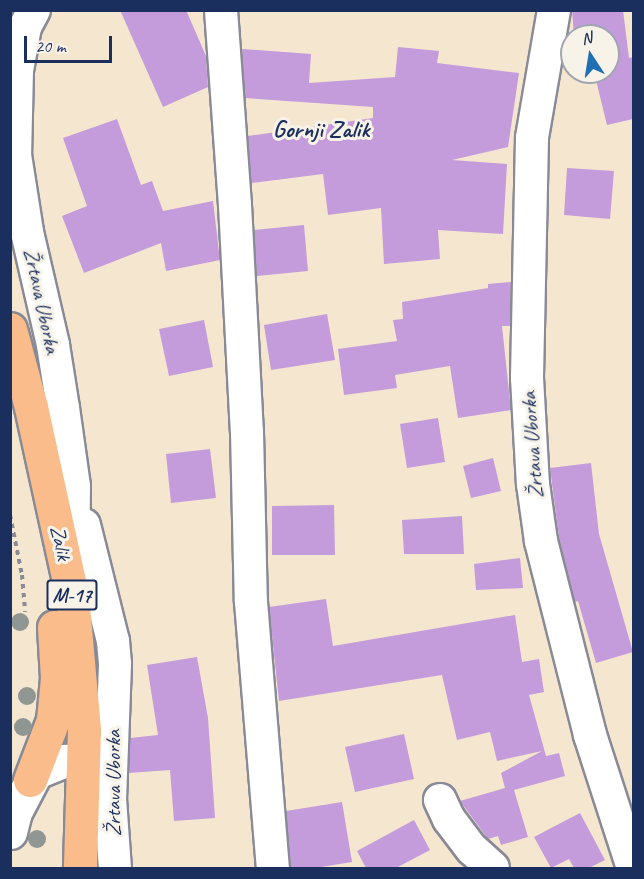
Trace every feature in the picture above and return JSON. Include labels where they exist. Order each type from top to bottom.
[{"type":"main road","name":"Zalik","points":[[10,329],[45,469],[72,595],[80,675],[84,760],[80,868]]},
{"type":"main road","points":[[30,780],[53,720],[57,678],[51,594],[36,502],[45,469]]},
{"type":"street","name":"Žrtava Uborka","points":[[34,10],[25,27],[17,70],[15,155],[27,232],[52,345],[74,486],[113,641],[115,664],[110,800],[115,868]]},
{"type":"street","points":[[221,10],[235,205],[247,432],[251,602],[273,868]]},
{"type":"street","name":"Žrtava Uborka","points":[[554,10],[532,138],[526,378],[532,484],[541,541],[590,735],[631,852]]},
{"type":"street","name":"Žrtava Uborka","points":[[72,595],[74,486]]},
{"type":"street","points":[[10,832],[15,812],[36,772],[63,761],[84,760]]},
{"type":"street","points":[[440,800],[449,819],[466,842],[493,868]]},
{"type":"building","points":[[120,10],[186,10],[206,56],[208,87],[163,107]]},
{"type":"building","points":[[572,10],[623,10],[629,58],[633,57],[633,119],[607,125],[597,84],[620,84],[620,24],[573,24]]},
{"type":"building","points":[[398,47],[439,51],[437,63],[519,73],[508,147],[452,160],[507,164],[503,234],[438,230],[440,259],[384,264],[381,208],[328,215],[323,174],[251,183],[248,136],[373,118],[373,107],[245,98],[242,49],[311,54],[309,83],[395,77]]},
{"type":"building","points":[[117,119],[141,185],[152,181],[163,211],[213,201],[220,260],[166,271],[161,243],[84,273],[62,216],[87,206],[63,138]]},
{"type":"building","points":[[567,168],[614,171],[610,219],[564,215]]},
{"type":"building","points":[[304,225],[308,271],[257,276],[254,230]]},
{"type":"building","points":[[511,282],[510,326],[502,326],[511,410],[458,418],[450,366],[395,375],[397,388],[344,395],[338,349],[397,341],[393,320],[403,319],[402,302],[488,288],[488,284]]},
{"type":"building","points":[[327,314],[335,360],[271,370],[264,325]]},
{"type":"building","points":[[204,320],[213,367],[169,376],[159,329]]},
{"type":"building","points":[[438,418],[445,462],[407,468],[400,424]]},
{"type":"building","points":[[210,449],[216,498],[171,503],[166,454]]},
{"type":"building","points":[[493,458],[501,491],[471,498],[463,466]]},
{"type":"building","points":[[591,463],[599,534],[633,652],[596,663],[578,601],[575,602],[559,538],[550,468]]},
{"type":"building","points":[[334,505],[335,555],[272,555],[272,506]]},
{"type":"building","points":[[462,516],[464,554],[404,554],[402,520]]},
{"type":"building","points":[[520,558],[523,588],[476,590],[474,564]]},
{"type":"building","points":[[326,599],[333,646],[515,615],[522,662],[539,659],[544,692],[529,695],[546,756],[559,753],[565,776],[514,790],[528,837],[501,845],[498,836],[488,839],[460,801],[505,788],[501,773],[542,751],[497,761],[490,732],[457,740],[442,675],[279,701],[269,607]]},
{"type":"building","points":[[197,657],[208,718],[215,818],[174,821],[170,770],[129,773],[130,738],[158,735],[147,665]]},
{"type":"building","points":[[404,734],[414,779],[355,792],[345,747]]},
{"type":"building","points":[[342,802],[352,862],[315,868],[291,868],[286,811]]},
{"type":"building","points":[[580,813],[605,860],[589,868],[574,868],[569,859],[551,868],[534,837]]},
{"type":"building","points":[[414,820],[430,850],[396,868],[366,868],[357,851]]},
{"type":"district","name":"Gornji Zalik","points":[[321,130]]}]
